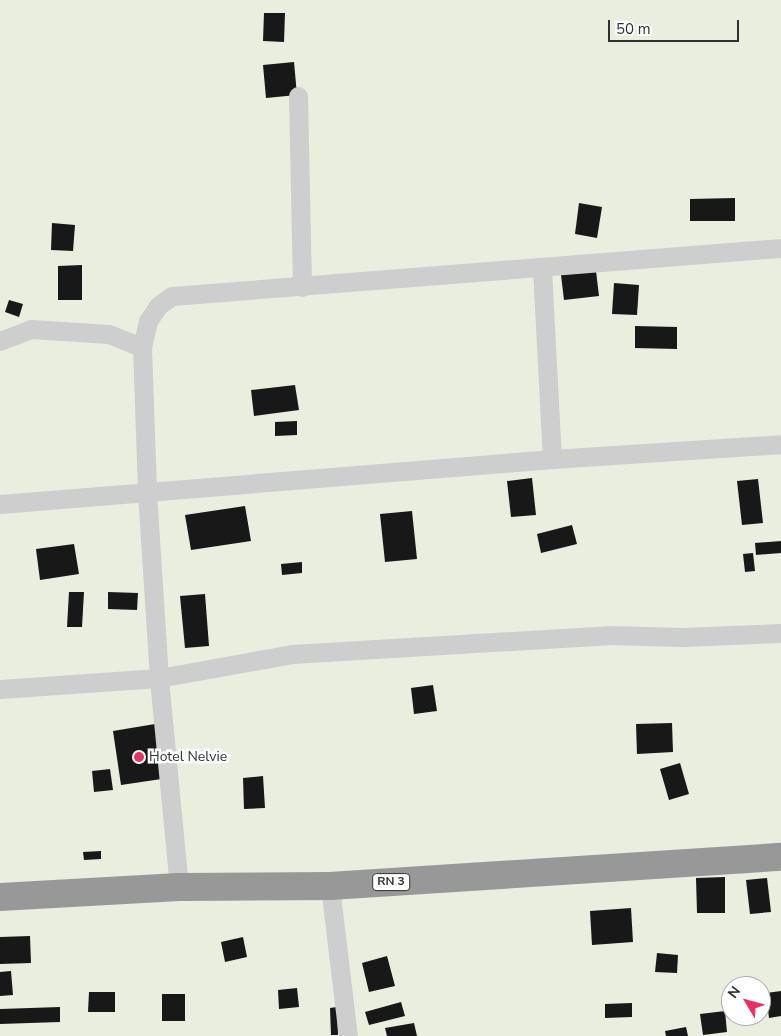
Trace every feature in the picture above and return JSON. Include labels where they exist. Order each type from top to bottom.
[{"type":"highway","name":"RN 3","points":[[0,897],[179,887],[330,886],[781,857]]},
{"type":"street","points":[[298,96],[302,287]]},
{"type":"street","points":[[179,887],[159,678],[147,490],[142,346],[148,321],[158,306],[172,296],[542,270],[781,248]]},
{"type":"street","points":[[542,270],[552,459]]},
{"type":"street","points":[[0,341],[31,328],[109,334],[142,346]]},
{"type":"street","points":[[0,504],[147,490],[552,459],[781,444]]},
{"type":"street","points":[[0,690],[159,678],[292,654],[608,635],[682,637],[781,633]]},
{"type":"street","points":[[330,886],[348,1036]]},
{"type":"shaded area","points":[[0,0],[781,0],[781,1036],[0,1036]]},
{"type":"building","points":[[264,13],[285,13],[284,42],[263,41]]},
{"type":"building","points":[[294,62],[297,95],[266,98],[263,65]]},
{"type":"building","points":[[735,198],[735,221],[690,221],[690,199]]},
{"type":"building","points":[[579,203],[602,207],[597,238],[575,234]]},
{"type":"building","points":[[52,223],[75,225],[73,251],[51,250]]},
{"type":"building","points":[[82,265],[82,300],[58,300],[58,266]]},
{"type":"building","points":[[596,271],[599,296],[564,300],[561,275]]},
{"type":"building","points":[[614,283],[639,285],[637,315],[612,314]]},
{"type":"building","points":[[9,300],[23,304],[19,317],[5,312]]},
{"type":"building","points":[[635,326],[677,327],[677,349],[635,348]]},
{"type":"building","points":[[295,385],[299,410],[254,416],[251,390]]},
{"type":"building","points":[[297,421],[297,435],[275,436],[275,422]]},
{"type":"building","points":[[532,478],[536,515],[511,517],[507,481]]},
{"type":"building","points":[[758,479],[763,523],[742,525],[737,481]]},
{"type":"building","points":[[245,506],[251,541],[191,550],[185,515]]},
{"type":"building","points":[[412,511],[417,559],[385,562],[380,514]]},
{"type":"building","points":[[572,525],[577,544],[541,553],[537,534]]},
{"type":"building","points":[[781,541],[781,553],[756,555],[755,543]]},
{"type":"building","points":[[74,544],[79,574],[40,580],[36,549]]},
{"type":"building","points":[[753,553],[755,571],[745,572],[743,554]]},
{"type":"building","points":[[302,562],[302,573],[282,575],[281,564]]},
{"type":"building","points":[[69,592],[84,592],[82,627],[67,627]]},
{"type":"building","points":[[108,592],[138,593],[137,610],[108,609]]},
{"type":"building","points":[[205,594],[209,646],[185,648],[180,596]]},
{"type":"building","points":[[433,685],[437,711],[414,714],[411,688]]},
{"type":"building","points":[[167,722],[175,777],[121,785],[113,731]]},
{"type":"building","points":[[672,723],[673,752],[637,754],[636,724]]},
{"type":"building","points":[[680,763],[689,794],[669,800],[660,769]]},
{"type":"building","points":[[110,769],[113,790],[94,792],[92,771]]},
{"type":"building","points":[[263,776],[265,808],[244,809],[243,778]]},
{"type":"building","points":[[101,851],[101,859],[84,860],[83,852]]},
{"type":"building","points":[[725,877],[725,913],[697,913],[696,878]]},
{"type":"building","points":[[767,878],[771,912],[750,914],[746,880]]},
{"type":"building","points":[[631,908],[633,942],[592,945],[590,911]]},
{"type":"building","points":[[30,936],[31,963],[0,964],[0,937]]},
{"type":"building","points":[[243,937],[247,957],[225,962],[221,942]]},
{"type":"building","points":[[657,953],[678,955],[677,973],[655,972]]},
{"type":"building","points":[[387,956],[395,986],[369,992],[362,963]]},
{"type":"building","points":[[11,971],[13,995],[0,996],[0,972]]},
{"type":"building","points":[[297,988],[299,1007],[279,1009],[278,990]]},
{"type":"building","points":[[781,991],[781,1016],[771,1018],[771,992]]},
{"type":"building","points":[[89,992],[115,992],[115,1012],[88,1012]]},
{"type":"building","points":[[162,994],[185,994],[185,1021],[162,1021]]},
{"type":"building","points":[[401,1002],[405,1016],[369,1025],[365,1012]]},
{"type":"building","points":[[632,1003],[632,1017],[605,1018],[605,1004]]},
{"type":"building","points":[[60,1007],[60,1022],[0,1024],[0,1009]]},
{"type":"building","points":[[337,1007],[338,1035],[331,1035],[330,1008]]},
{"type":"building","points":[[721,1011],[721,1026],[726,1026],[727,1032],[703,1035],[700,1014]]},
{"type":"building","points":[[414,1023],[417,1036],[387,1036],[385,1028]]},
{"type":"building","points":[[686,1027],[688,1036],[666,1036],[665,1031]]},
{"type":"place","name":"Hotel Nelvie","points":[[139,757]]}]
